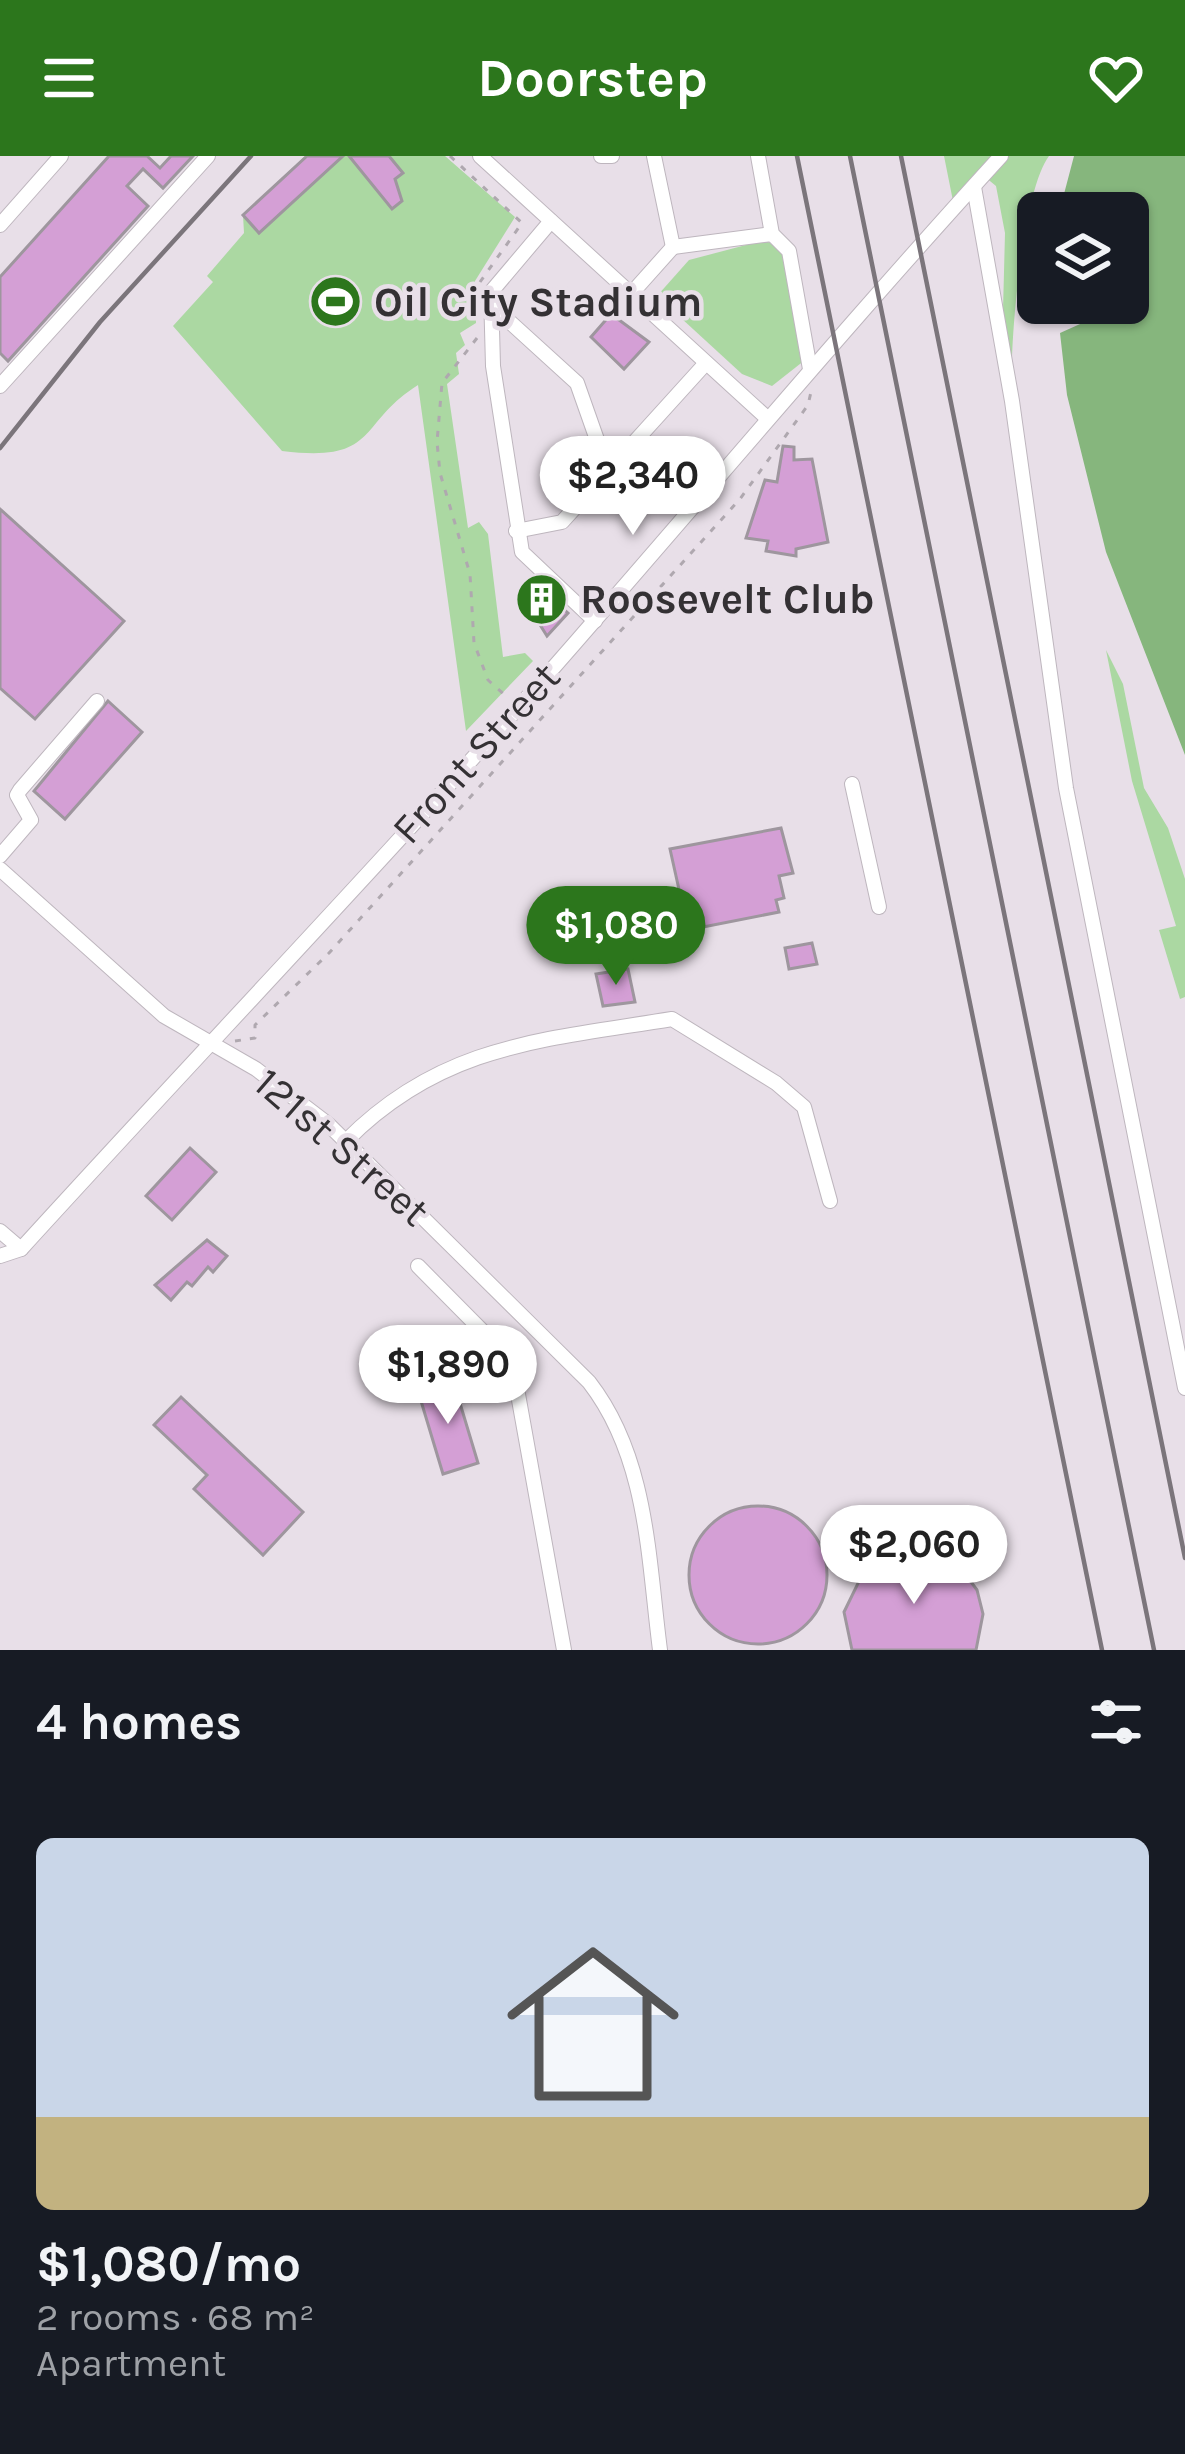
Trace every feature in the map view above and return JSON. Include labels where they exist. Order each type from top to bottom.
[{"type":"street","points":[[0,225],[62,156]]},
{"type":"street","points":[[0,386],[208,156]]},
{"type":"street","points":[[480,156],[767,418]]},
{"type":"street","points":[[601,156],[612,156]]},
{"type":"street","points":[[654,156],[673,248]]},
{"type":"street","points":[[758,156],[772,234],[789,251],[812,376]]},
{"type":"street","name":"Front Street","points":[[21,1249],[595,621],[767,418],[812,376],[1000,156]]},
{"type":"street","points":[[974,187],[1012,401],[1066,788],[1185,1388]]},
{"type":"street","points":[[551,221],[497,283],[488,302],[493,364],[516,531],[528,560],[595,621]]},
{"type":"street","points":[[632,294],[673,248],[772,234]]},
{"type":"street","points":[[488,302],[577,383],[608,471]]},
{"type":"street","points":[[516,531],[562,522],[706,363]]},
{"type":"street","points":[[0,856],[31,820],[16,796],[97,701]]},
{"type":"street","points":[[852,784],[879,908]]},
{"type":"street","name":"121st Street","points":[[0,869],[164,1016],[256,1069],[346,1142],[560,1347],[612,1412],[635,1470],[661,1650]]},
{"type":"street","points":[[346,1142],[382,1105],[449,1064],[539,1041],[672,1019],[776,1083],[804,1107],[830,1201]]},
{"type":"street","points":[[0,1231],[21,1249]]},
{"type":"street","points":[[0,1256],[21,1249]]},
{"type":"street","points":[[418,1266],[512,1361],[564,1650]]},
{"type":"path","points":[[450,156],[519,216]]},
{"type":"path","points":[[481,334],[447,370],[437,442],[440,472],[470,574],[474,643],[488,680],[505,695]]},
{"type":"path","points":[[212,1045],[255,1038],[255,1025],[329,952],[740,499],[808,405],[812,376]]},
{"type":"shaded area","name":"Oil City Stadium","points":[[305,156],[445,156],[515,217],[475,281],[476,323],[460,333],[465,345],[456,353],[459,374],[447,384],[468,528],[479,522],[488,534],[503,657],[525,653],[533,661],[466,731],[418,385],[352,446],[313,453],[282,451],[173,326],[213,282],[207,276],[244,233],[243,215]]},
{"type":"shaded area","points":[[944,156],[1049,156],[1034,192],[1017,192],[1012,361],[1003,311],[1005,233],[996,186],[979,172],[953,201]]},
{"type":"shaded area","points":[[1074,156],[1185,156],[1185,755],[1106,552],[1067,395],[1060,333],[1080,324],[1149,324],[1149,192],[1065,192]]},
{"type":"shaded area","points":[[765,240],[781,250],[805,360],[772,386],[742,374],[657,296],[689,260]]},
{"type":"shaded area","points":[[1106,650],[1123,684],[1144,788],[1168,828],[1185,879],[1185,997],[1180,999],[1159,930],[1176,926],[1132,781]]},
{"type":"building","points":[[109,156],[147,156],[160,168],[171,156],[193,156],[163,188],[143,169],[127,186],[148,206],[8,361],[0,353],[0,277]]},
{"type":"building","name":"Oil City Stadium","points":[[307,156],[343,156],[259,233],[243,215]]},
{"type":"building","points":[[349,156],[389,156],[403,173],[395,179],[402,201],[392,209]]},
{"type":"building","points":[[611,314],[649,342],[624,369],[591,337]]},
{"type":"building","points":[[783,446],[794,447],[794,460],[812,459],[828,542],[796,549],[796,556],[766,551],[768,541],[746,538],[765,480],[777,482]]},
{"type":"building","points":[[0,509],[124,621],[35,719],[0,688]]},
{"type":"building","name":"Roosevelt Club","points":[[531,580],[568,613],[547,636],[532,612],[525,587]]},
{"type":"building","points":[[108,701],[142,732],[65,819],[34,791]]},
{"type":"building","points":[[781,828],[793,873],[779,876],[784,898],[776,900],[779,912],[688,930],[670,849]]},
{"type":"building","points":[[812,943],[817,964],[789,969],[785,948]]},
{"type":"building","points":[[628,969],[635,1002],[603,1006],[596,974]]},
{"type":"building","points":[[190,1148],[216,1172],[172,1220],[146,1196]]},
{"type":"building","points":[[207,1240],[227,1256],[213,1272],[208,1267],[192,1286],[187,1282],[171,1300],[155,1285]]},
{"type":"building","points":[[453,1380],[478,1463],[443,1474],[418,1391]]},
{"type":"building","points":[[181,1397],[303,1512],[263,1555],[194,1489],[207,1475],[154,1425]]},
{"type":"building","points":[[758,1506],[784,1511],[807,1526],[822,1549],[827,1575],[822,1601],[807,1624],[784,1639],[758,1644],[732,1639],[709,1624],[694,1601],[689,1575],[694,1549],[709,1526],[732,1511]]},
{"type":"building","points":[[922,1551],[963,1571],[977,1590],[983,1614],[976,1650],[852,1650],[844,1612],[863,1573],[900,1552]]},
{"type":"railway","points":[[0,448],[100,322],[251,156]]},
{"type":"railway","points":[[797,156],[1102,1650]]},
{"type":"railway","points":[[850,156],[1154,1650]]},
{"type":"railway","points":[[901,156],[1185,1558]]},
{"type":"place","name":"Oil City Stadium","points":[[335,302]]},
{"type":"place","name":"Roosevelt Club","points":[[541,599]]}]
